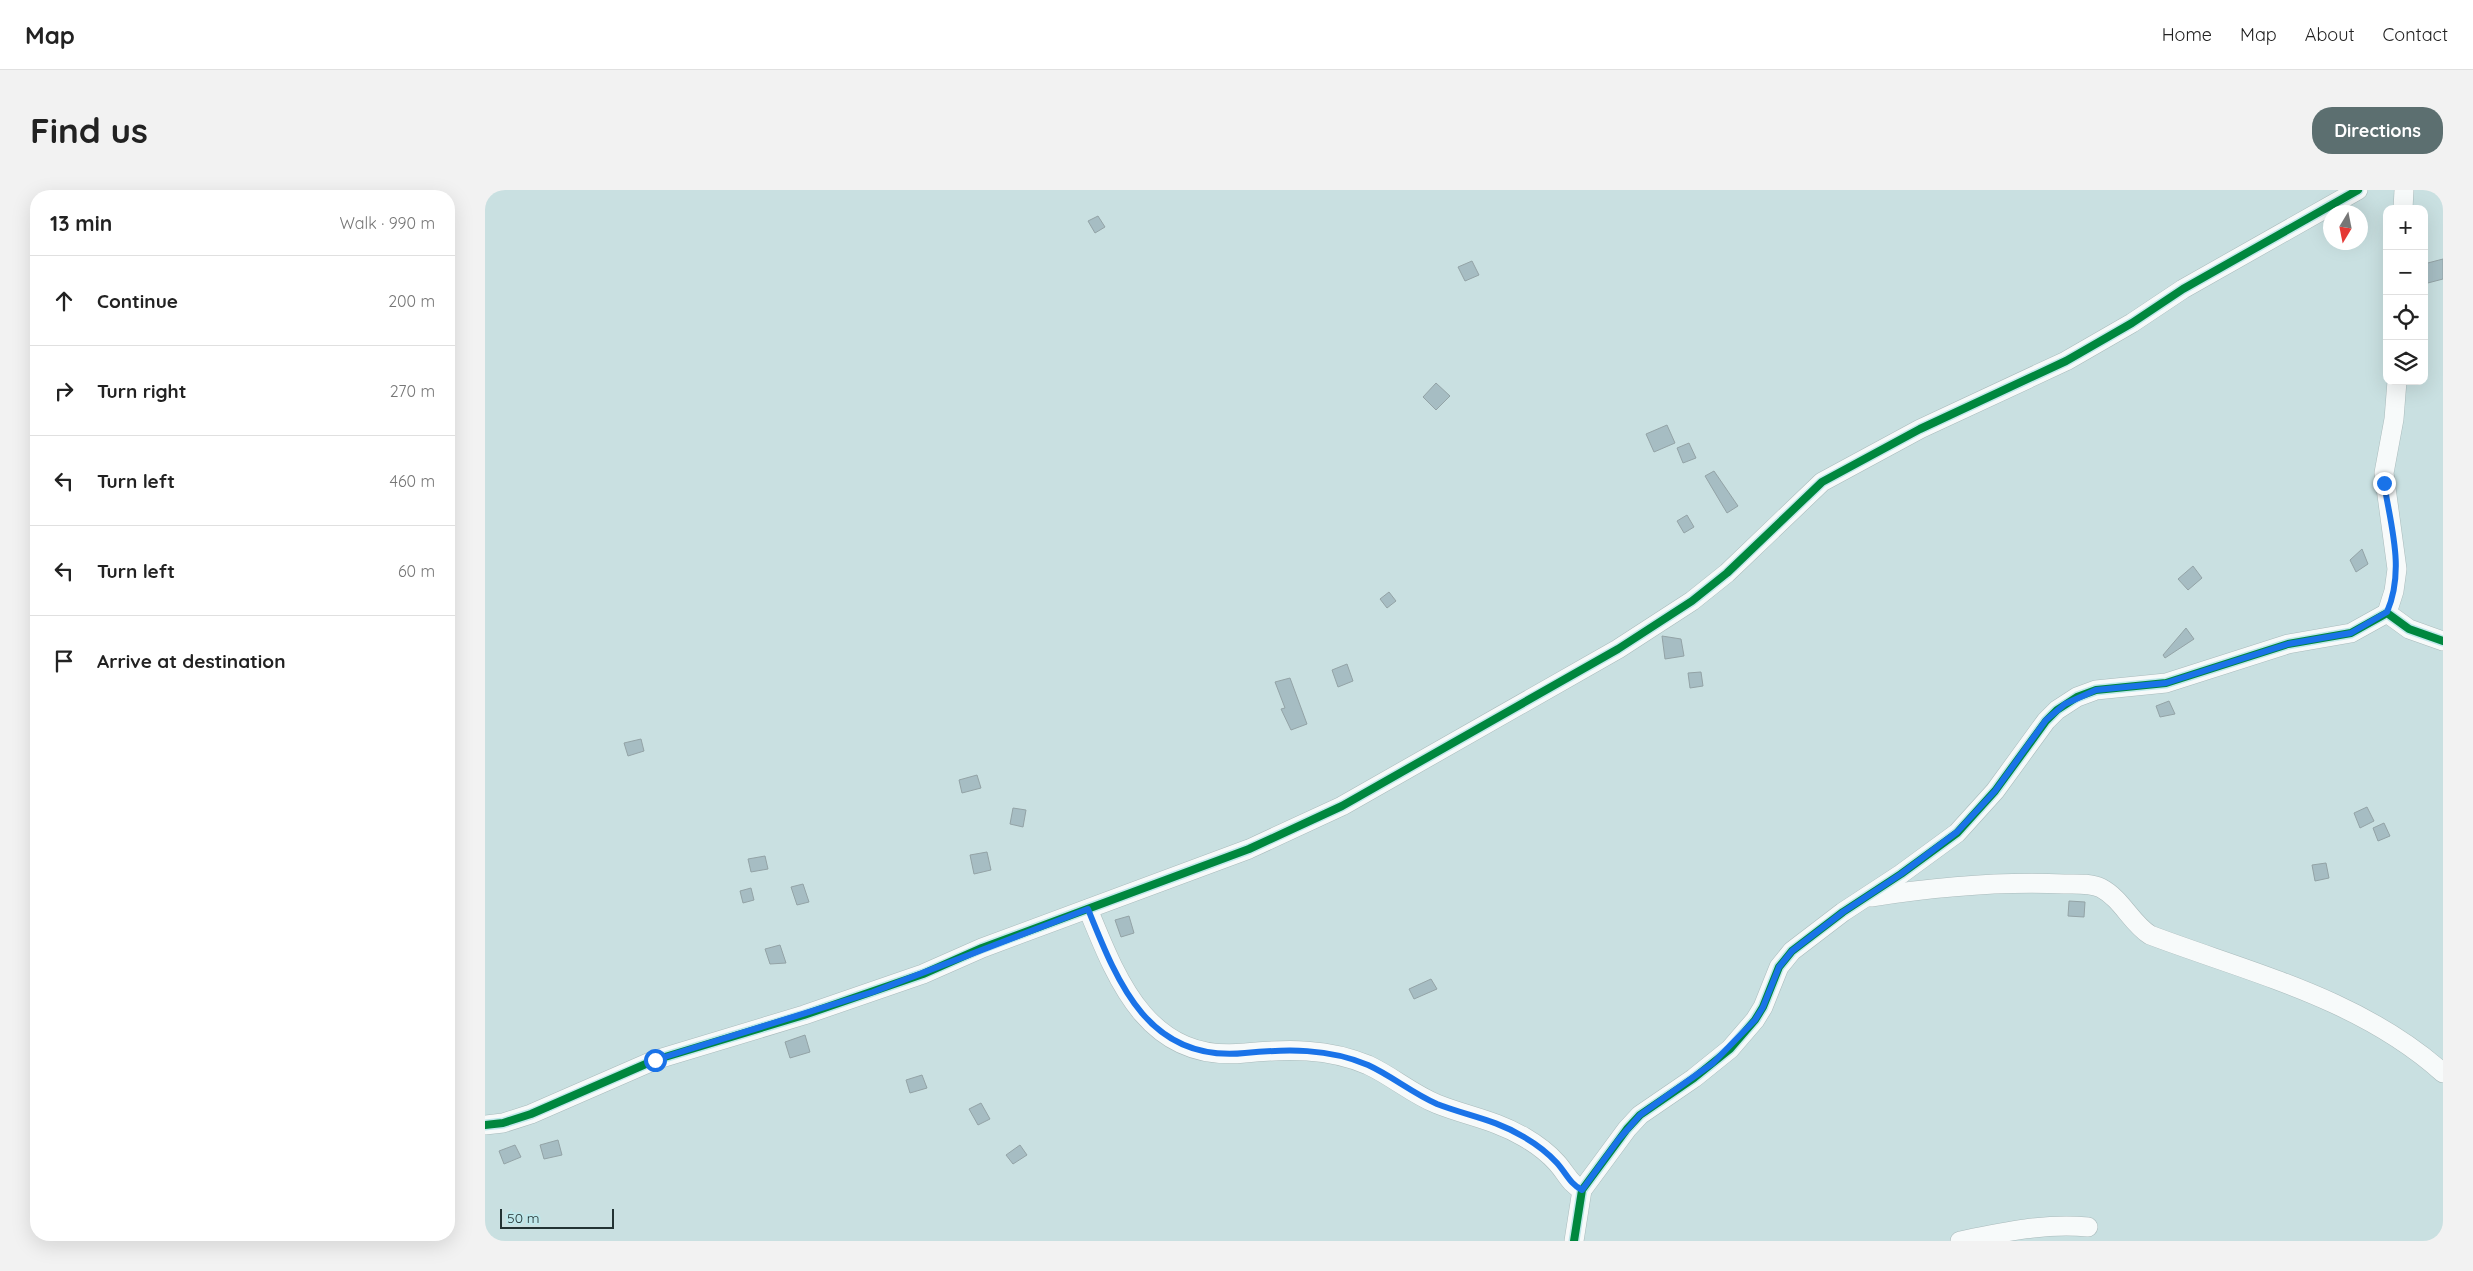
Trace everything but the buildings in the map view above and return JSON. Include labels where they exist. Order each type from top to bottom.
[{"type":"street","points":[[485,1125],[503,1123],[531,1114],[655,1060],[804,1015],[915,977],[982,948],[1249,849],[1374,789],[1618,649],[1693,601],[1727,573],[1822,482],[1919,429],[2066,361],[2132,323],[2183,289],[2358,190]]},
{"type":"street","points":[[2403,205],[2404,190]]},
{"type":"street","points":[[1574,1241],[1582,1190],[1619,1139],[1640,1115],[1713,1063],[1755,1020],[1763,1007],[1779,967],[1792,951],[1957,832],[1995,791],[2046,720],[2061,707],[2077,697],[2096,690],[2166,683],[2288,644],[2351,633],[2387,612],[2395,591],[2397,569],[2384,478],[2394,420],[2397,385]]},
{"type":"street","points":[[2387,612],[2409,629],[2443,641]]},
{"type":"street","points":[[1866,898],[1912,891],[2025,882],[2099,887],[2110,893],[2135,924],[2150,935],[2303,990],[2361,1016],[2419,1051],[2443,1073]]},
{"type":"street","points":[[1088,909],[1106,954],[1125,992],[1145,1016],[1173,1040],[1193,1049],[1209,1052],[1301,1050],[1348,1057],[1387,1074],[1433,1102],[1494,1121],[1509,1129],[1551,1157],[1573,1184],[1582,1190]]},
{"type":"street","points":[[1960,1241],[2027,1228],[2064,1225],[2088,1227]]},
{"type":"cycle path","points":[[485,1125],[503,1123],[531,1114],[655,1060],[804,1015],[923,974],[982,948],[1249,849],[1342,806],[1618,649],[1692,601],[1727,573],[1822,482],[1920,429],[2066,361],[2132,323],[2183,289],[2358,190]]},
{"type":"cycle path","points":[[1574,1241],[1582,1190],[1627,1129],[1640,1115],[1694,1078],[1730,1049],[1755,1020],[1763,1007],[1779,967],[1792,951],[1843,912],[1901,874],[1957,833],[1995,791],[2046,721],[2057,710],[2077,697],[2096,690],[2166,683],[2288,644],[2351,633],[2387,613],[2409,629],[2443,641]]},
{"type":"route","points":[[655,1060],[873,992],[923,974],[982,948],[1088,909],[1106,954],[1125,992],[1145,1016],[1159,1030],[1173,1040],[1193,1049],[1209,1052],[1244,1053],[1268,1050],[1301,1050],[1348,1057],[1387,1074],[1417,1094],[1439,1105],[1494,1121],[1525,1138],[1557,1162],[1569,1180],[1582,1190],[1619,1139],[1640,1115],[1694,1078],[1730,1049],[1755,1020],[1763,1007],[1779,967],[1792,951],[1823,926],[1934,851],[1957,832],[1995,791],[2046,720],[2065,704],[2096,690],[2166,683],[2288,644],[2351,633],[2387,612],[2395,591],[2397,569],[2384,483]]}]
